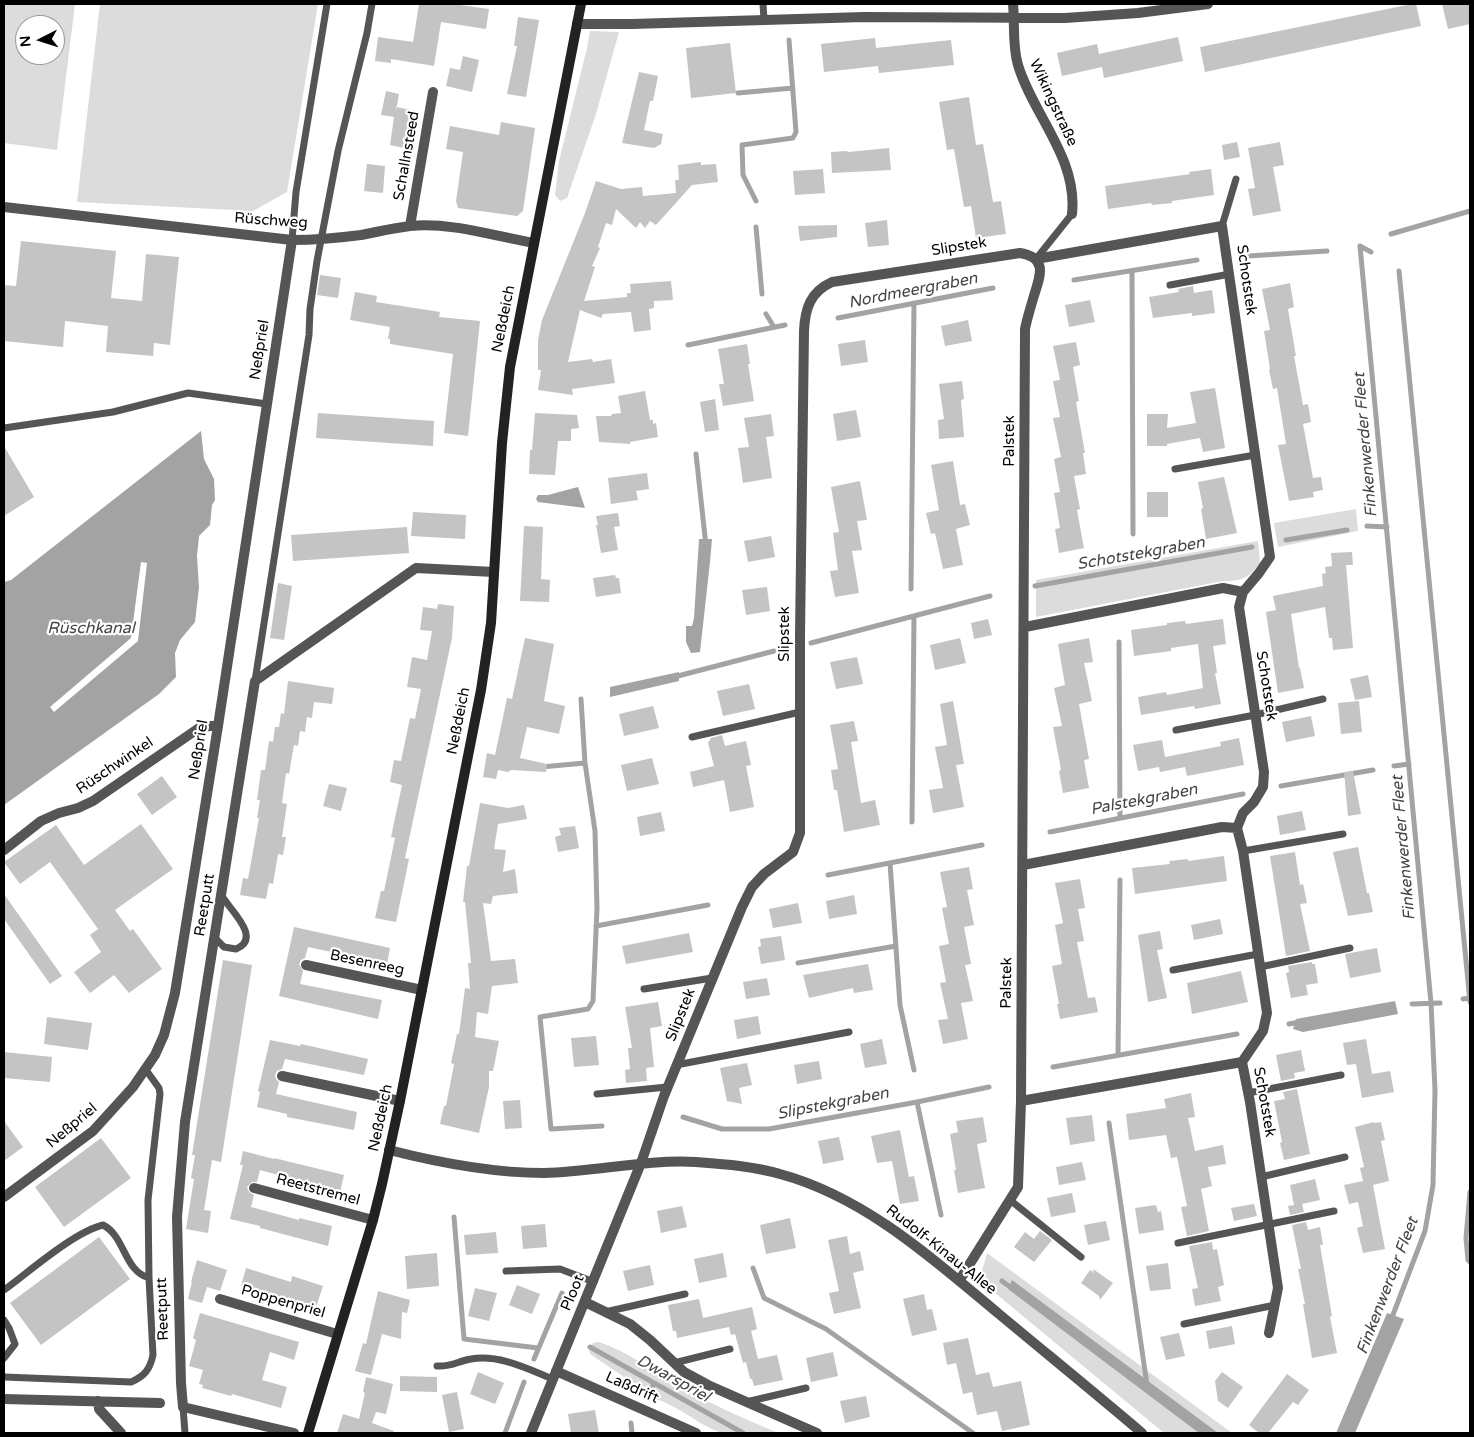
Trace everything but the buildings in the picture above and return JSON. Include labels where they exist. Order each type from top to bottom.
[{"type":"street","name":"Neßdeich","points":[[308,1433],[373,1220],[400,1101],[481,690],[491,623],[505,407],[510,367],[581,4]]},
{"type":"street","name":"Wikingstraße","points":[[1014,4],[1014,44],[1017,64],[1065,163],[1072,183],[1072,214]]},
{"type":"street","points":[[577,24],[632,24],[864,16],[1065,18],[1138,13],[1208,4]]},
{"type":"street","name":"Schallnsteed","points":[[410,226],[433,92]]},
{"type":"street","name":"Rüschweg","points":[[4,207],[292,240],[361,235],[410,226],[452,227],[534,243]]},
{"type":"street","points":[[1036,259],[1222,226]]},
{"type":"street","name":"Schotstek","points":[[1222,226],[1270,557],[1242,592],[1239,606],[1264,772],[1263,787],[1254,802],[1244,813],[1237,828],[1243,851],[1267,1013],[1263,1031],[1242,1062],[1278,1288],[1270,1332]]},
{"type":"street","name":"Neßpriel","points":[[4,1197],[93,1131],[146,1070],[164,1035],[175,993],[218,726],[292,240]]},
{"type":"street","name":"Slipstek","points":[[642,1163],[667,1087],[742,907],[752,887],[764,874],[794,852],[800,833],[804,341],[807,306],[818,290],[825,285],[846,279],[1020,253],[1030,255],[1036,259]]},
{"type":"street","name":"Palstek","points":[[959,1281],[1018,1188],[1021,1101],[1025,627],[1025,330],[1040,277],[1040,267],[1036,259]]},
{"type":"street","points":[[255,682],[416,568],[494,572]]},
{"type":"street","points":[[1025,627],[1223,588],[1242,592]]},
{"type":"street","name":"Reetputt","points":[[183,1407],[177,1268],[177,1217],[185,1122],[255,682]]},
{"type":"street","name":"Rüschwinkel","points":[[4,850],[41,822],[59,813],[78,808],[93,801],[190,733],[203,727],[218,726]]},
{"type":"street","points":[[1023,865],[1222,827],[1237,828]]},
{"type":"street","name":"Besenreeg","points":[[306,965],[422,990]]},
{"type":"street","points":[[1021,1101],[1242,1062]]},
{"type":"street","points":[[282,1076],[400,1101]]},
{"type":"street","name":"Rudolf-Kinau-Allee","points":[[389,1150],[451,1164],[502,1171],[543,1173],[594,1170],[642,1163],[695,1162],[742,1166],[780,1174],[812,1186],[846,1201],[881,1222],[959,1281],[1136,1431]]},
{"type":"street","name":"Ploot","points":[[531,1433],[642,1163]]},
{"type":"street","name":"Reetstremel","points":[[254,1188],[373,1220]]},
{"type":"street","name":"Poppenpriel","points":[[220,1299],[337,1334]]},
{"type":"street","points":[[585,1302],[630,1324],[684,1372],[817,1433]]},
{"type":"street","name":"Laßdrift","points":[[555,1375],[696,1433]]},
{"type":"street","points":[[4,1399],[160,1403]]},
{"type":"street","points":[[98,1401],[99,1408],[121,1433]]},
{"type":"street","points":[[183,1407],[294,1433]]},
{"type":"lane","points":[[292,240],[296,192],[327,4]]},
{"type":"lane","points":[[255,682],[309,335],[310,309],[317,262],[338,151],[367,33],[372,4]]},
{"type":"lane","points":[[764,4],[764,19]]},
{"type":"lane","points":[[1222,226],[1236,179]]},
{"type":"lane","points":[[1036,259],[1072,214]]},
{"type":"lane","points":[[1170,285],[1230,274]]},
{"type":"lane","points":[[4,428],[113,412],[188,393],[267,404]]},
{"type":"lane","points":[[1175,469],[1255,455]]},
{"type":"lane","points":[[1176,730],[1255,715],[1323,699]]},
{"type":"lane","points":[[692,737],[800,712]]},
{"type":"lane","points":[[1243,851],[1343,834]]},
{"type":"lane","points":[[215,938],[224,947],[236,948],[244,944],[246,935],[243,925],[222,896]]},
{"type":"lane","points":[[1260,967],[1350,948]]},
{"type":"lane","points":[[1173,970],[1258,954]]},
{"type":"lane","points":[[644,989],[712,978]]},
{"type":"lane","points":[[676,1066],[849,1032]]},
{"type":"lane","points":[[4,1377],[131,1382],[143,1376],[150,1366],[153,1355],[149,1278],[148,1200],[160,1094],[159,1088],[146,1070]]},
{"type":"lane","points":[[1248,1093],[1341,1075]]},
{"type":"lane","points":[[597,1094],[667,1087]]},
{"type":"lane","points":[[1261,1177],[1345,1157]]},
{"type":"lane","points":[[1010,1200],[1081,1256]]},
{"type":"lane","points":[[1178,1243],[1334,1211]]},
{"type":"lane","points":[[4,1290],[74,1238],[94,1227],[103,1225],[112,1229],[140,1275],[149,1278]]},
{"type":"lane","points":[[506,1271],[560,1269],[594,1282]]},
{"type":"lane","points":[[605,1312],[685,1294]]},
{"type":"lane","points":[[1184,1324],[1275,1305]]},
{"type":"lane","points":[[4,1320],[15,1344],[4,1358]]},
{"type":"lane","points":[[674,1363],[730,1349]]},
{"type":"lane","points":[[437,1366],[448,1367],[470,1359],[492,1358],[555,1375]]},
{"type":"lane","points":[[746,1402],[806,1388]]},
{"type":"lane","points":[[183,1407],[184,1433]]},
{"type":"shaded area","points":[[4,4],[75,4],[57,150],[4,143]]},
{"type":"shaded area","points":[[100,4],[318,4],[287,192],[253,211],[77,202]]},
{"type":"shaded area","points":[[590,31],[619,32],[596,114],[567,198],[560,201],[555,195],[559,161]]},
{"type":"shaded area","points":[[1356,509],[1358,531],[1278,547],[1274,523]]},
{"type":"shaded area","points":[[1258,541],[1260,563],[1252,573],[1240,580],[1223,581],[1036,617],[1036,580]]},
{"type":"shaded area","points":[[987,1253],[1232,1433],[1164,1433],[983,1283],[982,1271]]},
{"type":"shaded area","points":[[599,1342],[630,1356],[680,1387],[778,1433],[738,1434],[719,1432],[675,1407],[646,1397],[639,1387],[590,1354],[589,1350],[593,1343]]},
{"type":"water","name":"Rüschkanal","points":[[201,431],[204,459],[214,479],[215,500],[212,505],[210,525],[199,536],[197,556],[199,587],[195,622],[180,640],[175,653],[176,677],[159,694],[4,805],[4,582],[11,580]]},
{"type":"water","points":[[578,487],[585,508],[538,502],[536,499],[538,495],[548,495]]},
{"type":"water","points":[[699,539],[712,539],[700,652],[691,653],[686,642],[686,626],[692,626],[694,618]]},
{"type":"water","points":[[679,672],[679,681],[610,697],[610,687]]},
{"type":"water","points":[[1395,1001],[1398,1014],[1303,1032],[1293,1029],[1296,1019]]},
{"type":"water","points":[[1012,1280],[1218,1433],[1199,1433],[1008,1289]]},
{"type":"water","points":[[1387,1313],[1404,1319],[1355,1433],[1336,1433]]},
{"type":"pier","points":[[141,562],[147,563],[138,641],[54,712],[50,707],[131,638]]},
{"type":"waterway","points":[[756,201],[743,175],[742,145],[793,138],[796,132],[789,40]]},
{"type":"waterway","points":[[738,93],[793,88]]},
{"type":"waterway","name":"Nordmeergraben","points":[[1391,234],[1470,211]]},
{"type":"waterway","points":[[756,227],[762,294]]},
{"type":"waterway","name":"Finkenwerder Fleet","points":[[1360,246],[1431,1003],[1435,1090],[1433,1185],[1425,1231],[1391,1320]]},
{"type":"waterway","points":[[1360,246],[1371,252]]},
{"type":"waterway","name":"Nordmeergraben","points":[[1248,256],[1327,251]]},
{"type":"waterway","name":"Nordmeergraben","points":[[1074,280],[1197,260]]},
{"type":"waterway","points":[[1132,271],[1133,534]]},
{"type":"waterway","points":[[1399,271],[1470,1002]]},
{"type":"waterway","name":"Nordmeergraben","points":[[838,318],[993,288]]},
{"type":"waterway","points":[[911,589],[914,303]]},
{"type":"waterway","points":[[766,314],[774,327]]},
{"type":"waterway","points":[[688,345],[785,325]]},
{"type":"waterway","points":[[696,454],[706,546]]},
{"type":"waterway","name":"Schotstekgraben","points":[[1367,526],[1387,527]]},
{"type":"waterway","name":"Schotstekgraben","points":[[1286,540],[1347,530]]},
{"type":"waterway","name":"Schotstekgraben","points":[[1035,586],[1252,547]]},
{"type":"waterway","name":"Schotstekgraben","points":[[811,643],[990,596]]},
{"type":"waterway","points":[[912,822],[914,616]]},
{"type":"waterway","points":[[1119,642],[1120,818]]},
{"type":"waterway","name":"Schotstekgraben","points":[[674,677],[774,651]]},
{"type":"waterway","points":[[581,699],[585,763],[595,831],[597,908],[593,1001],[588,1009],[540,1017],[551,1129],[602,1126]]},
{"type":"waterway","points":[[541,767],[585,763]]},
{"type":"waterway","name":"Palstekgraben","points":[[1394,766],[1409,764]]},
{"type":"waterway","name":"Palstekgraben","points":[[1281,786],[1373,770]]},
{"type":"waterway","name":"Palstekgraben","points":[[1050,832],[1243,794]]},
{"type":"waterway","name":"Palstekgraben","points":[[828,875],[982,845]]},
{"type":"waterway","points":[[890,863],[900,1005],[914,1070]]},
{"type":"waterway","points":[[1118,1055],[1120,880]]},
{"type":"waterway","name":"Palstekgraben","points":[[596,926],[708,905]]},
{"type":"waterway","points":[[798,963],[896,946]]},
{"type":"waterway","points":[[1463,999],[1470,998]]},
{"type":"waterway","name":"Slipstekgraben","points":[[1412,1004],[1440,1003]]},
{"type":"waterway","name":"Slipstekgraben","points":[[1289,1024],[1300,1022]]},
{"type":"waterway","name":"Slipstekgraben","points":[[1053,1067],[1237,1034]]},
{"type":"waterway","name":"Slipstekgraben","points":[[683,1117],[722,1129],[769,1129],[989,1087]]},
{"type":"waterway","points":[[917,1102],[941,1215]]},
{"type":"waterway","points":[[1109,1123],[1147,1385]]},
{"type":"waterway","points":[[1470,1192],[1466,1238],[1468,1260],[1470,1262]]},
{"type":"waterway","points":[[454,1217],[464,1339],[538,1348]]},
{"type":"waterway","points":[[753,1268],[764,1298],[826,1329],[973,1433]]},
{"type":"waterway","points":[[1002,1281],[1014,1290]]},
{"type":"waterway","points":[[534,1359],[562,1293]]},
{"type":"waterway","name":"Dwarspriel","points":[[590,1347],[743,1433]]},
{"type":"waterway","points":[[505,1433],[524,1382]]},
{"type":"waterway","points":[[648,1394],[654,1384]]},
{"type":"waterway","points":[[631,1423],[632,1433]]}]
